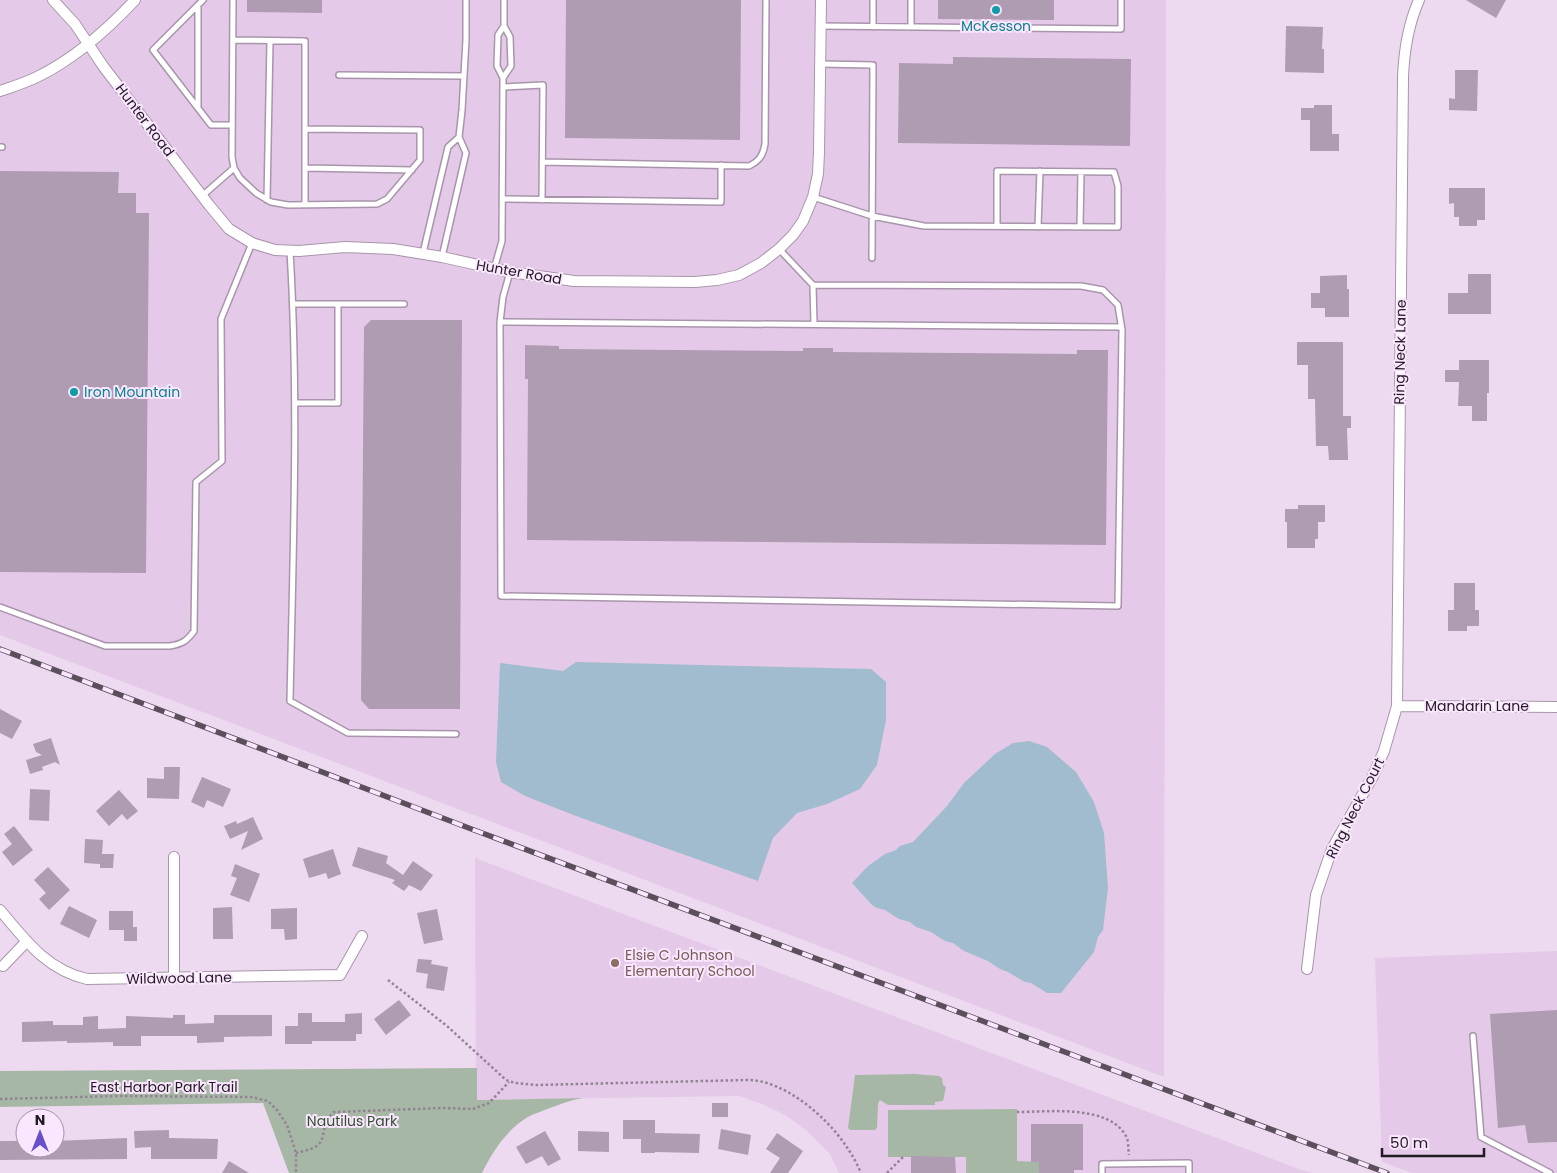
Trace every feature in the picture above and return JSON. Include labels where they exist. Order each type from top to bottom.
[{"type":"street","name":"Hunter Road","points":[[53,0],[75,24],[103,66],[229,229],[252,243],[275,250],[290,251],[345,247],[393,249],[442,256],[510,272],[574,281],[695,282],[739,275],[761,263],[779,250],[803,221],[813,197],[818,174],[820,0]]},
{"type":"street","points":[[0,91],[37,77],[61,63],[88,44],[135,0]]},
{"type":"street","name":"Ring Neck Lane","points":[[1397,706],[1402,77],[1404,51],[1419,0]]},
{"type":"street","name":"Mandarin Lane","points":[[1397,706],[1557,707]]},
{"type":"street","name":"Ring Neck Court","points":[[1307,969],[1316,895],[1332,849],[1373,776],[1384,751],[1397,706]]},
{"type":"street","points":[[174,857],[174,978]]},
{"type":"street","name":"Wildwood Lane","points":[[0,910],[26,942],[48,962],[77,977],[87,979],[340,975],[362,936]]},
{"type":"street","points":[[4,966],[26,942]]},
{"type":"lane","points":[[202,0],[153,50],[211,125],[232,125]]},
{"type":"lane","points":[[233,0],[232,157],[234,168],[240,178],[256,193],[271,202],[288,205],[377,204],[387,199],[420,160],[420,130],[306,129]]},
{"type":"lane","points":[[442,256],[466,153],[459,137],[466,40],[466,0]]},
{"type":"lane","points":[[503,78],[510,66],[510,37],[504,26],[504,0]]},
{"type":"lane","points":[[542,162],[749,166],[757,162],[763,155],[765,144],[766,0]]},
{"type":"lane","points":[[873,0],[873,27]]},
{"type":"lane","points":[[911,0],[911,27]]},
{"type":"lane","points":[[820,26],[1121,29],[1121,0]]},
{"type":"lane","points":[[198,5],[198,108]]},
{"type":"lane","points":[[494,269],[502,241],[503,78],[497,66],[497,61],[498,35],[504,26]]},
{"type":"lane","points":[[233,40],[305,41],[305,205]]},
{"type":"lane","points":[[267,200],[270,41]]},
{"type":"lane","points":[[820,64],[873,64],[872,258]]},
{"type":"lane","points":[[339,75],[464,76]]},
{"type":"lane","points":[[503,87],[543,86],[542,200]]},
{"type":"lane","points":[[423,253],[448,147],[459,137]]},
{"type":"lane","points":[[502,199],[721,202],[721,165]]},
{"type":"lane","points":[[202,196],[234,168]]},
{"type":"lane","points":[[306,168],[412,170]]},
{"type":"lane","points":[[813,197],[872,216],[924,226],[1118,227],[1118,186],[1114,172],[997,171],[997,226]]},
{"type":"lane","points":[[1038,227],[1040,171]]},
{"type":"lane","points":[[1080,227],[1081,172]]},
{"type":"lane","points":[[0,607],[105,646],[180,645],[194,631],[196,482],[222,461],[221,319],[252,243]]},
{"type":"lane","points":[[779,250],[813,285],[814,324]]},
{"type":"lane","points":[[290,251],[294,304],[295,403],[290,701],[348,733],[456,734]]},
{"type":"lane","points":[[510,272],[503,298],[500,322],[501,596],[1118,606],[1121,327],[1118,304],[1103,290],[1081,286],[813,285]]},
{"type":"lane","points":[[294,304],[404,304]]},
{"type":"lane","points":[[295,403],[338,402],[338,304]]},
{"type":"lane","points":[[500,322],[1121,327]]},
{"type":"lane","points":[[1473,1036],[1481,1137],[1550,1173]]},
{"type":"lane","points":[[1102,1173],[1102,1164],[1129,1163],[1188,1163],[1188,1173]]},
{"type":"path","points":[[388,980],[447,1026],[509,1082],[536,1085],[762,1081],[794,1096],[823,1118],[846,1145],[861,1173]]},
{"type":"path","points":[[296,1153],[320,1143],[326,1120],[334,1112],[443,1108],[473,1109],[489,1103],[509,1082]]},
{"type":"path","name":"East Harbor Park Trail","points":[[0,1099],[120,1096],[251,1097],[268,1101],[287,1125],[296,1153],[296,1173]]},
{"type":"path","points":[[1017,1112],[1080,1112],[1094,1114],[1108,1120],[1121,1129],[1127,1137],[1129,1163]]},
{"type":"path","points":[[887,1173],[903,1157]]},
{"type":"shaded area","points":[[0,0],[1166,0],[1164,1077],[0,635]]},
{"type":"shaded area","name":"Elsie C Johnson Elementary School","points":[[475,858],[1313,1173],[839,1173],[830,1154],[808,1132],[787,1116],[739,1096],[476,1100]]},
{"type":"shaded area","points":[[1557,951],[1557,1173],[1412,1173],[1382,1162],[1375,958]]},
{"type":"green space","name":"Nautilus Park","points":[[477,1068],[477,1100],[583,1098],[536,1113],[514,1127],[501,1141],[482,1173],[289,1173],[263,1103],[0,1107],[0,1071]]},
{"type":"green space","points":[[914,1074],[939,1076],[942,1078],[943,1085],[946,1087],[943,1101],[935,1102],[935,1105],[888,1105],[880,1100],[878,1104],[877,1128],[875,1130],[850,1130],[848,1128],[855,1075]]},
{"type":"green space","points":[[1017,1109],[1017,1161],[1039,1162],[1039,1173],[966,1173],[966,1157],[888,1157],[888,1110]]},
{"type":"water","points":[[576,662],[871,669],[886,682],[886,720],[877,765],[860,789],[827,804],[797,813],[773,838],[758,881],[576,816],[525,796],[501,782],[496,762],[500,663],[563,671]]},
{"type":"water","points":[[1029,741],[1047,747],[1076,772],[1094,802],[1104,833],[1108,888],[1103,930],[1098,937],[1094,952],[1061,993],[1047,993],[931,932],[916,927],[910,922],[899,919],[885,910],[877,908],[852,883],[868,866],[885,854],[913,842],[947,806],[964,783],[995,754],[1013,743]]},
{"type":"building","points":[[247,0],[322,0],[322,13],[247,12]]},
{"type":"building","points":[[566,0],[741,0],[740,140],[565,138]]},
{"type":"building","name":"McKesson","points":[[938,0],[1054,0],[1054,20],[938,19]]},
{"type":"building","points":[[1466,0],[1506,0],[1496,18]]},
{"type":"building","points":[[1286,26],[1323,27],[1324,73],[1285,72]]},
{"type":"building","points":[[953,57],[1131,59],[1130,146],[898,143],[899,63],[953,64]]},
{"type":"building","points":[[1455,70],[1478,70],[1477,111],[1449,110],[1449,98],[1455,99]]},
{"type":"building","points":[[1314,105],[1332,105],[1332,134],[1339,134],[1339,151],[1310,151],[1310,120],[1301,120],[1301,108],[1314,108]]},
{"type":"building","name":"Iron Mountain","points":[[0,171],[119,172],[118,193],[136,193],[136,213],[149,213],[146,573],[0,572]]},
{"type":"building","points":[[1449,188],[1485,188],[1485,220],[1477,220],[1477,226],[1459,226],[1459,217],[1454,217],[1454,203],[1449,204]]},
{"type":"building","points":[[1468,274],[1491,274],[1491,314],[1448,314],[1448,293],[1468,293]]},
{"type":"building","points":[[1347,275],[1349,317],[1325,317],[1325,308],[1311,308],[1311,293],[1320,293],[1320,276]]},
{"type":"building","points":[[371,320],[462,320],[460,709],[369,709],[361,700],[364,327]]},
{"type":"building","points":[[1297,342],[1343,342],[1343,416],[1351,416],[1351,428],[1347,428],[1348,460],[1329,460],[1328,446],[1316,446],[1315,399],[1308,399],[1308,365],[1297,365]]},
{"type":"building","points":[[525,345],[559,346],[559,349],[803,351],[803,348],[833,348],[833,352],[1077,354],[1077,350],[1108,350],[1106,545],[527,540],[528,379],[525,379]]},
{"type":"building","points":[[1459,360],[1489,360],[1487,421],[1472,421],[1472,406],[1458,406],[1459,382],[1445,382],[1445,370],[1459,370]]},
{"type":"building","points":[[1298,505],[1325,505],[1325,522],[1318,522],[1318,539],[1315,539],[1315,548],[1287,548],[1285,509],[1298,509]]},
{"type":"building","points":[[1454,583],[1475,583],[1475,610],[1479,610],[1479,626],[1467,626],[1467,631],[1448,631],[1448,610],[1454,610]]},
{"type":"building","points":[[0,709],[22,721],[12,739],[0,733]]},
{"type":"building","points":[[51,738],[60,765],[55,762],[42,767],[43,770],[30,774],[26,760],[42,755],[36,752],[33,744]]},
{"type":"building","points":[[164,767],[180,767],[179,799],[147,798],[147,778],[164,779]]},
{"type":"building","points":[[202,777],[231,789],[223,807],[207,800],[204,808],[191,802]]},
{"type":"building","points":[[30,789],[50,790],[49,821],[29,820]]},
{"type":"building","points":[[119,790],[138,811],[127,820],[122,814],[109,826],[96,811]]},
{"type":"building","points":[[253,817],[263,839],[241,850],[248,831],[230,839],[224,826],[236,821],[237,824]]},
{"type":"building","points":[[14,826],[33,850],[13,866],[2,852],[12,844],[4,834]]},
{"type":"building","points":[[85,839],[103,840],[102,854],[114,854],[113,868],[100,868],[100,864],[84,863]]},
{"type":"building","points":[[358,847],[388,856],[386,863],[403,875],[413,861],[433,875],[421,891],[409,885],[404,891],[392,883],[395,880],[352,866]]},
{"type":"building","points":[[333,849],[341,874],[328,879],[326,873],[309,878],[303,859]]},
{"type":"building","points":[[235,864],[260,874],[249,902],[230,895],[237,878],[231,876]]},
{"type":"building","points":[[48,867],[70,890],[49,910],[39,899],[46,893],[34,880]]},
{"type":"building","points":[[69,906],[97,920],[89,938],[60,924]]},
{"type":"building","points":[[232,907],[233,939],[213,939],[213,908]]},
{"type":"building","points":[[297,908],[297,939],[285,940],[284,929],[271,929],[271,909]]},
{"type":"building","points":[[437,909],[443,940],[424,944],[417,913]]},
{"type":"building","points":[[109,911],[133,911],[133,927],[137,927],[137,941],[124,941],[124,930],[109,930]]},
{"type":"building","points":[[418,959],[432,960],[431,964],[448,967],[444,991],[426,988],[428,974],[416,972]]},
{"type":"building","points":[[399,1000],[411,1015],[386,1035],[374,1019]]},
{"type":"building","points":[[1557,1010],[1557,1142],[1528,1143],[1525,1125],[1498,1128],[1490,1014]]},
{"type":"building","points":[[298,1013],[312,1013],[312,1022],[345,1022],[345,1014],[362,1013],[362,1034],[356,1034],[356,1041],[312,1041],[312,1044],[285,1044],[285,1026],[298,1026]]},
{"type":"building","points":[[173,1015],[185,1015],[185,1024],[214,1023],[214,1015],[272,1015],[272,1036],[224,1037],[224,1042],[197,1043],[197,1036],[141,1036],[141,1046],[113,1046],[113,1042],[22,1042],[22,1022],[53,1021],[53,1025],[83,1025],[83,1017],[98,1016],[98,1029],[126,1028],[126,1016],[173,1018]]},
{"type":"building","points":[[712,1103],[728,1103],[728,1117],[712,1117]]},
{"type":"building","points":[[623,1120],[655,1120],[655,1133],[700,1134],[699,1153],[641,1153],[641,1139],[623,1139]]},
{"type":"building","points":[[1031,1124],[1083,1124],[1083,1170],[1074,1170],[1074,1173],[1039,1173],[1039,1162],[1031,1162]]},
{"type":"building","points":[[721,1129],[751,1135],[748,1155],[718,1149]]},
{"type":"building","points":[[169,1130],[169,1138],[218,1139],[217,1159],[151,1159],[151,1147],[135,1148],[134,1131]]},
{"type":"building","points":[[545,1131],[561,1159],[548,1166],[542,1156],[526,1164],[516,1147]]},
{"type":"building","points":[[578,1131],[609,1132],[609,1152],[578,1151]]},
{"type":"building","points":[[777,1133],[803,1151],[788,1173],[770,1173],[780,1158],[766,1149]]},
{"type":"building","points":[[127,1138],[127,1159],[0,1160],[0,1141],[15,1141],[15,1158],[65,1158],[65,1141]]},
{"type":"building","points":[[911,1156],[955,1157],[956,1173],[911,1173]]},
{"type":"building","points":[[229,1161],[249,1173],[222,1173]]},
{"type":"railway","points":[[0,649],[474,830],[1387,1173]]},
{"type":"place","name":"McKesson","points":[[996,10]]},
{"type":"place","name":"Iron Mountain","points":[[74,392]]},
{"type":"place","name":"Elsie C Johnson Elementary School","points":[[615,963]]}]
